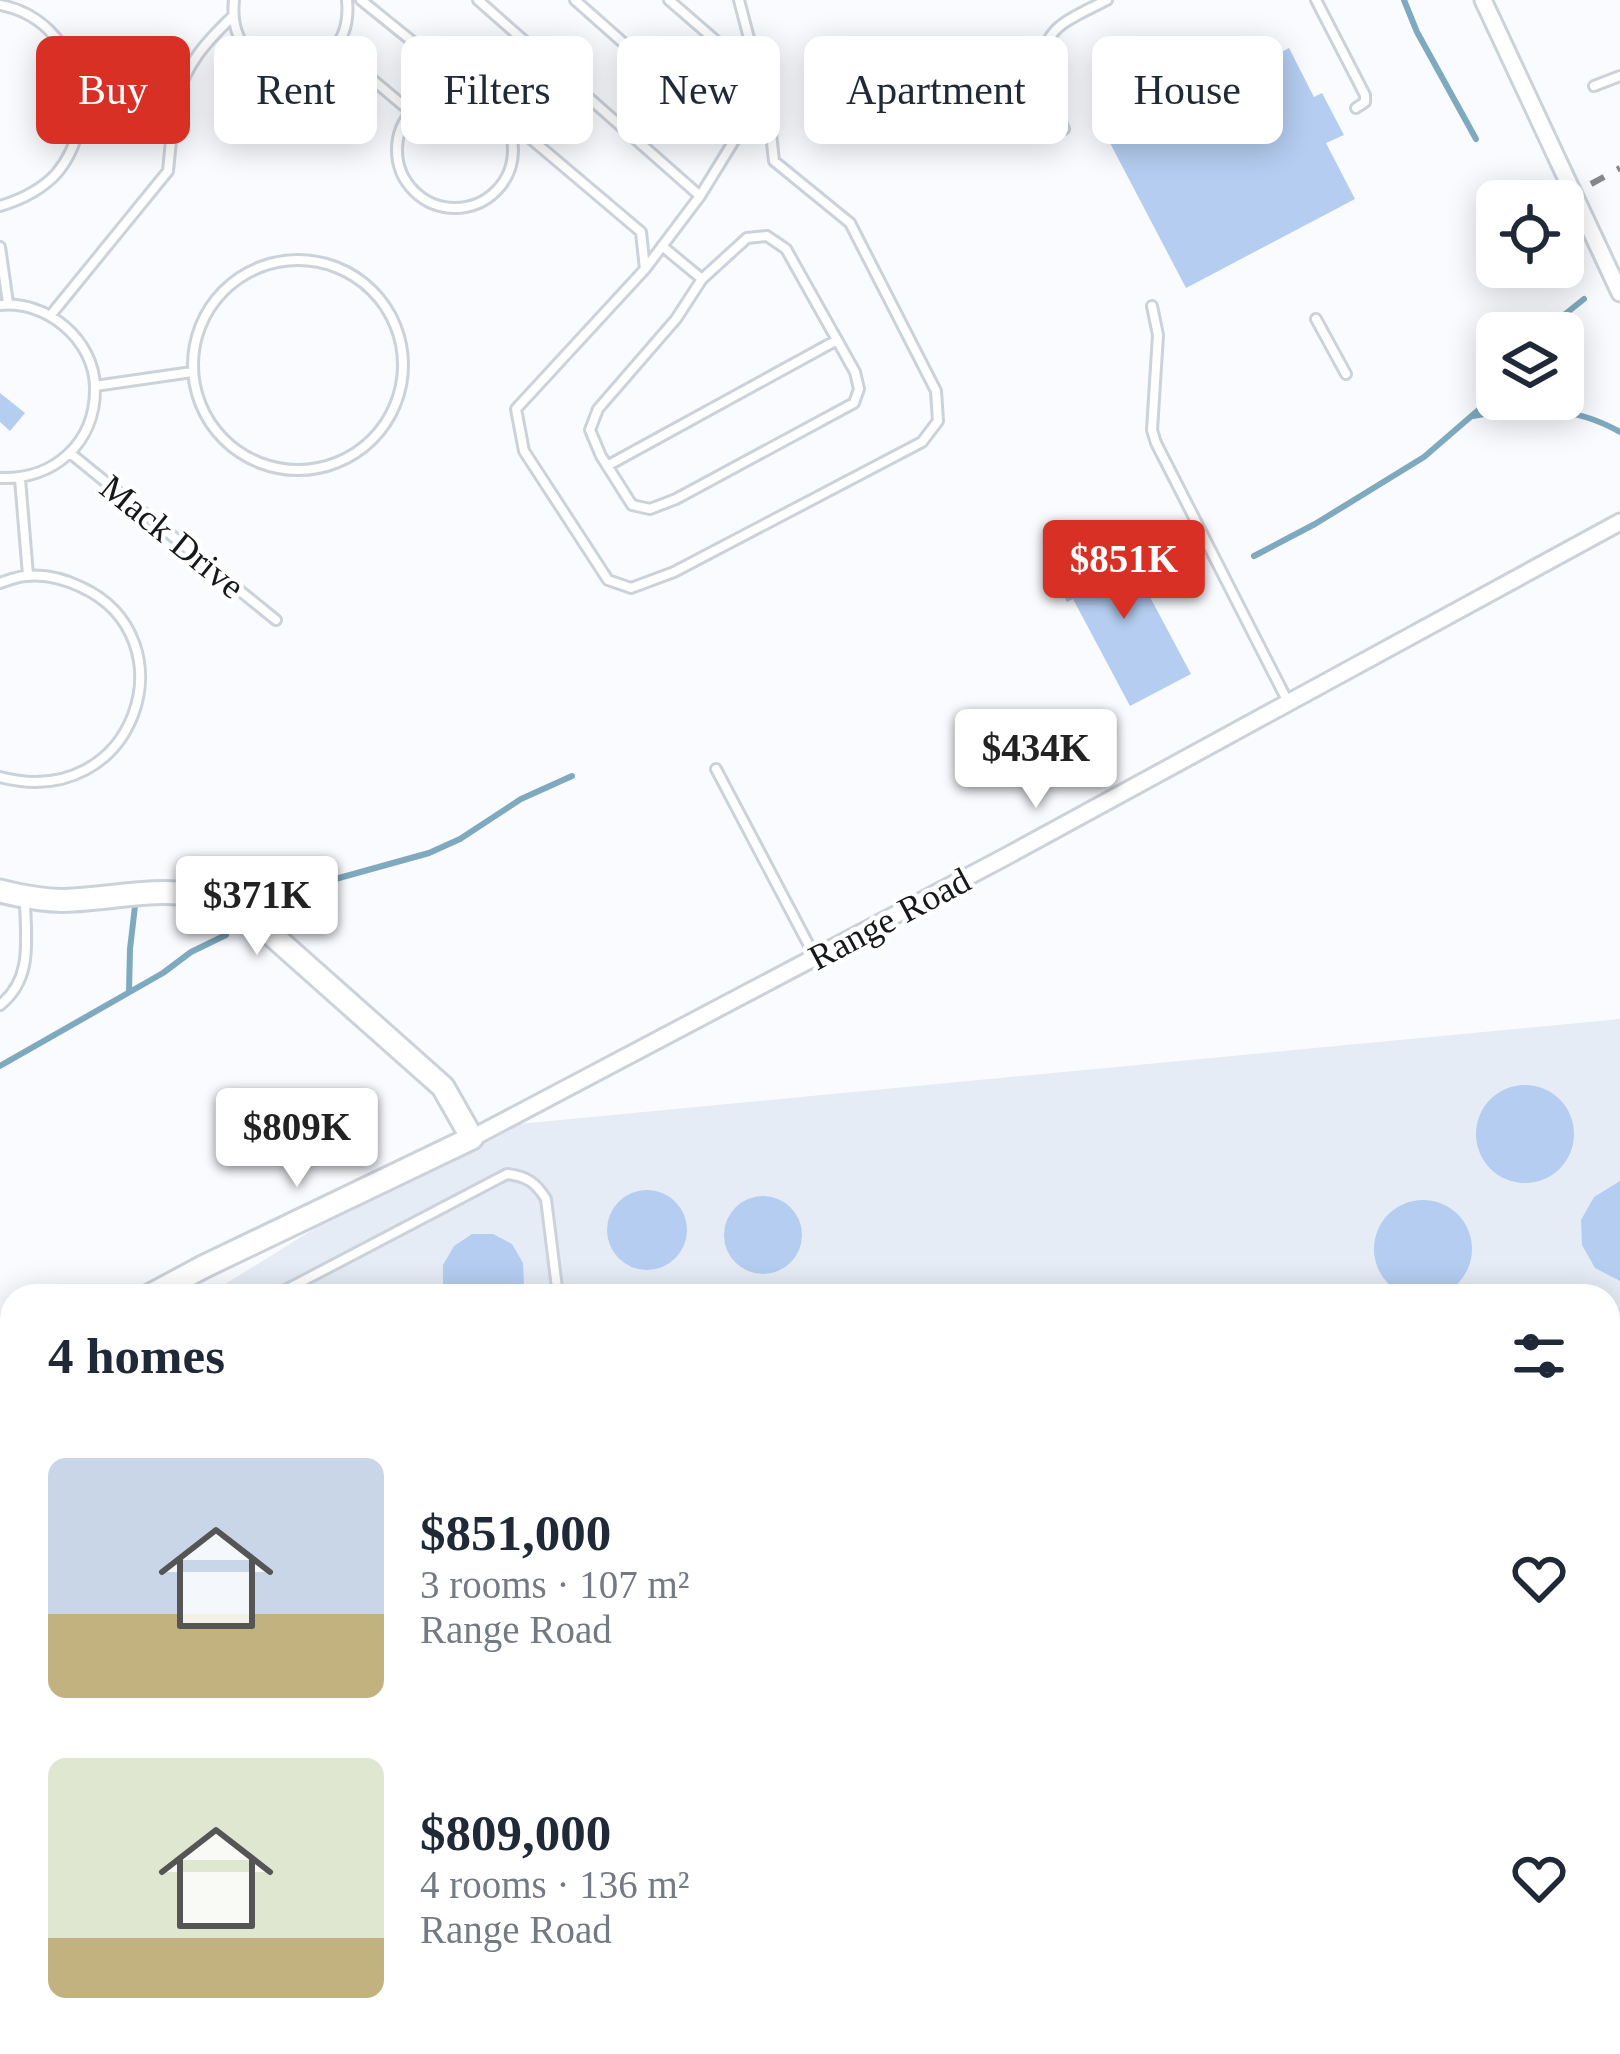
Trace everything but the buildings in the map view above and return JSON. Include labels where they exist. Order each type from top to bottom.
[{"type":"street","points":[[1484,0],[1569,180]]},
{"type":"street","points":[[1584,213],[1620,293]]},
{"type":"street","name":"Range Road","points":[[171,1284],[472,1138],[1005,857],[1620,522]]},
{"type":"street","points":[[0,890],[67,901],[190,894],[222,903],[286,945],[443,1087],[472,1138]]},
{"type":"lane","points":[[22,14],[28,0]]},
{"type":"lane","points":[[234,0],[240,36]]},
{"type":"lane","points":[[342,36],[346,0]]},
{"type":"lane","points":[[361,0],[406,36]]},
{"type":"lane","points":[[478,0],[700,196]]},
{"type":"lane","points":[[574,0],[617,38]]},
{"type":"lane","points":[[669,0],[710,36]]},
{"type":"lane","points":[[740,0],[749,36]]},
{"type":"lane","points":[[1053,36],[1062,24],[1107,0]]},
{"type":"lane","points":[[1316,0],[1365,94],[1365,102],[1356,108]]},
{"type":"lane","points":[[0,5],[42,23],[54,36]]},
{"type":"lane","points":[[190,64],[233,16]]},
{"type":"lane","points":[[1594,86],[1620,76]]},
{"type":"lane","points":[[377,83],[401,104]]},
{"type":"lane","points":[[401,130],[397,142],[403,176],[417,194],[448,207],[471,205],[491,194],[510,166],[512,144]]},
{"type":"lane","points":[[0,206],[23,199],[54,176],[74,144]]},
{"type":"lane","points":[[50,316],[168,171],[171,144]]},
{"type":"lane","points":[[537,144],[641,232],[645,268]]},
{"type":"lane","points":[[732,144],[645,268],[516,409],[524,451],[608,580],[631,588],[674,572],[922,442],[938,421],[936,391],[850,223],[774,161],[773,144]]},
{"type":"lane","points":[[767,236],[786,249],[837,340],[855,372],[859,389],[854,403],[676,499],[650,509],[632,505],[590,430],[598,409],[676,319],[702,279],[747,238],[767,236]]},
{"type":"lane","points":[[662,246],[702,279]]},
{"type":"lane","points":[[0,247],[4,304],[43,311],[68,328],[88,357],[95,386],[192,372]]},
{"type":"lane","points":[[283,260],[323,262],[358,278],[386,306],[400,340],[404,370],[398,400],[384,427],[347,460],[307,472],[257,464],[217,435],[197,399],[192,372],[194,347],[206,312],[240,276],[283,260]]},
{"type":"lane","points":[[1152,306],[1158,335],[1152,430],[1156,443],[1288,702]]},
{"type":"lane","points":[[1316,319],[1346,374]]},
{"type":"lane","points":[[607,466],[837,340]]},
{"type":"lane","name":"Mack Drive","points":[[0,478],[20,478],[49,469],[70,453],[88,428],[95,386]]},
{"type":"lane","name":"Mack Drive","points":[[70,453],[276,620]]},
{"type":"lane","points":[[20,478],[28,575]]},
{"type":"lane","points":[[0,583],[28,575],[62,578],[96,594],[123,622],[138,655],[139,698],[130,726],[111,753],[81,774],[38,784],[0,777]]},
{"type":"lane","points":[[716,769],[815,956]]},
{"type":"lane","points":[[0,1005],[20,983],[27,953],[25,897]]},
{"type":"lane","points":[[297,1284],[507,1174],[524,1176],[546,1199],[557,1284]]},
{"type":"shaded area","points":[[1620,1019],[1620,1284],[225,1284],[476,1128]]},
{"type":"waterway","points":[[1404,0],[1476,139]]},
{"type":"waterway","points":[[1568,312],[1584,299]]},
{"type":"waterway","points":[[1473,416],[1511,410],[1567,412],[1620,432]]},
{"type":"waterway","points":[[1254,556],[1424,457],[1476,412]]},
{"type":"waterway","points":[[271,909],[321,883],[429,853],[460,839],[521,799],[572,776]]},
{"type":"waterway","points":[[129,992],[135,906]]},
{"type":"waterway","points":[[0,1066],[226,935]]},
{"type":"railway","points":[[1591,184],[1620,168]]}]
